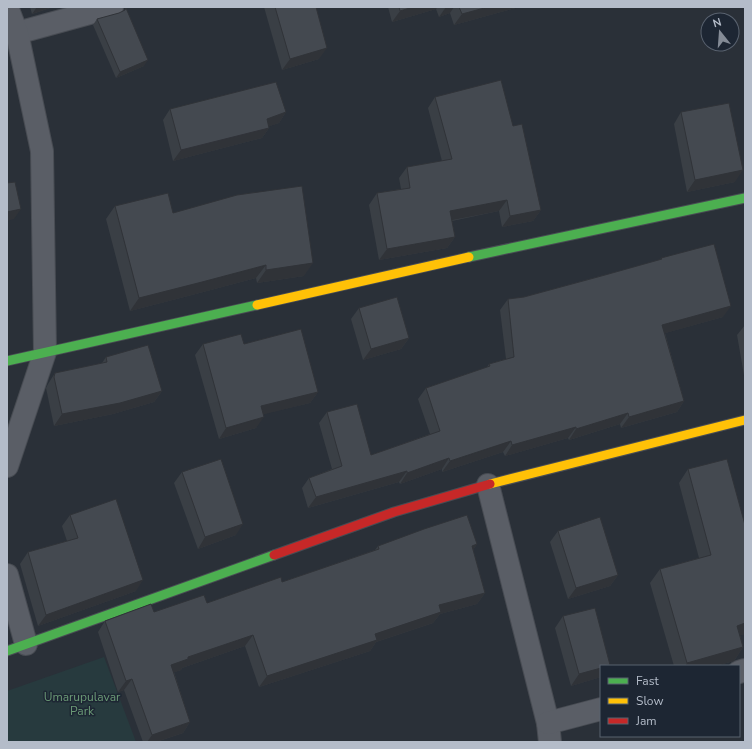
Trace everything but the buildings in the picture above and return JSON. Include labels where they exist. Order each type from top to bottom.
[{"type":"street","points":[[7,7],[17,33],[42,151],[45,352],[7,466]]},
{"type":"street","points":[[17,33],[112,7]]},
{"type":"street","points":[[7,361],[533,243],[745,198]]},
{"type":"street","points":[[7,575],[16,648],[394,512],[488,484],[745,420]]},
{"type":"street","points":[[488,484],[549,733],[600,709]]},
{"type":"green space","name":"Umarupulavar Park","points":[[104,657],[136,742],[7,742],[7,691]]},
{"type":"traffic: fast","points":[[469,257],[745,198]]},
{"type":"traffic: fast","points":[[7,361],[257,305]]},
{"type":"traffic: fast","points":[[7,651],[274,555]]},
{"type":"traffic: slow","points":[[257,305],[469,257]]},
{"type":"traffic: slow","points":[[490,484],[745,420]]},
{"type":"traffic: jam","points":[[274,555],[394,512],[490,484]]}]
